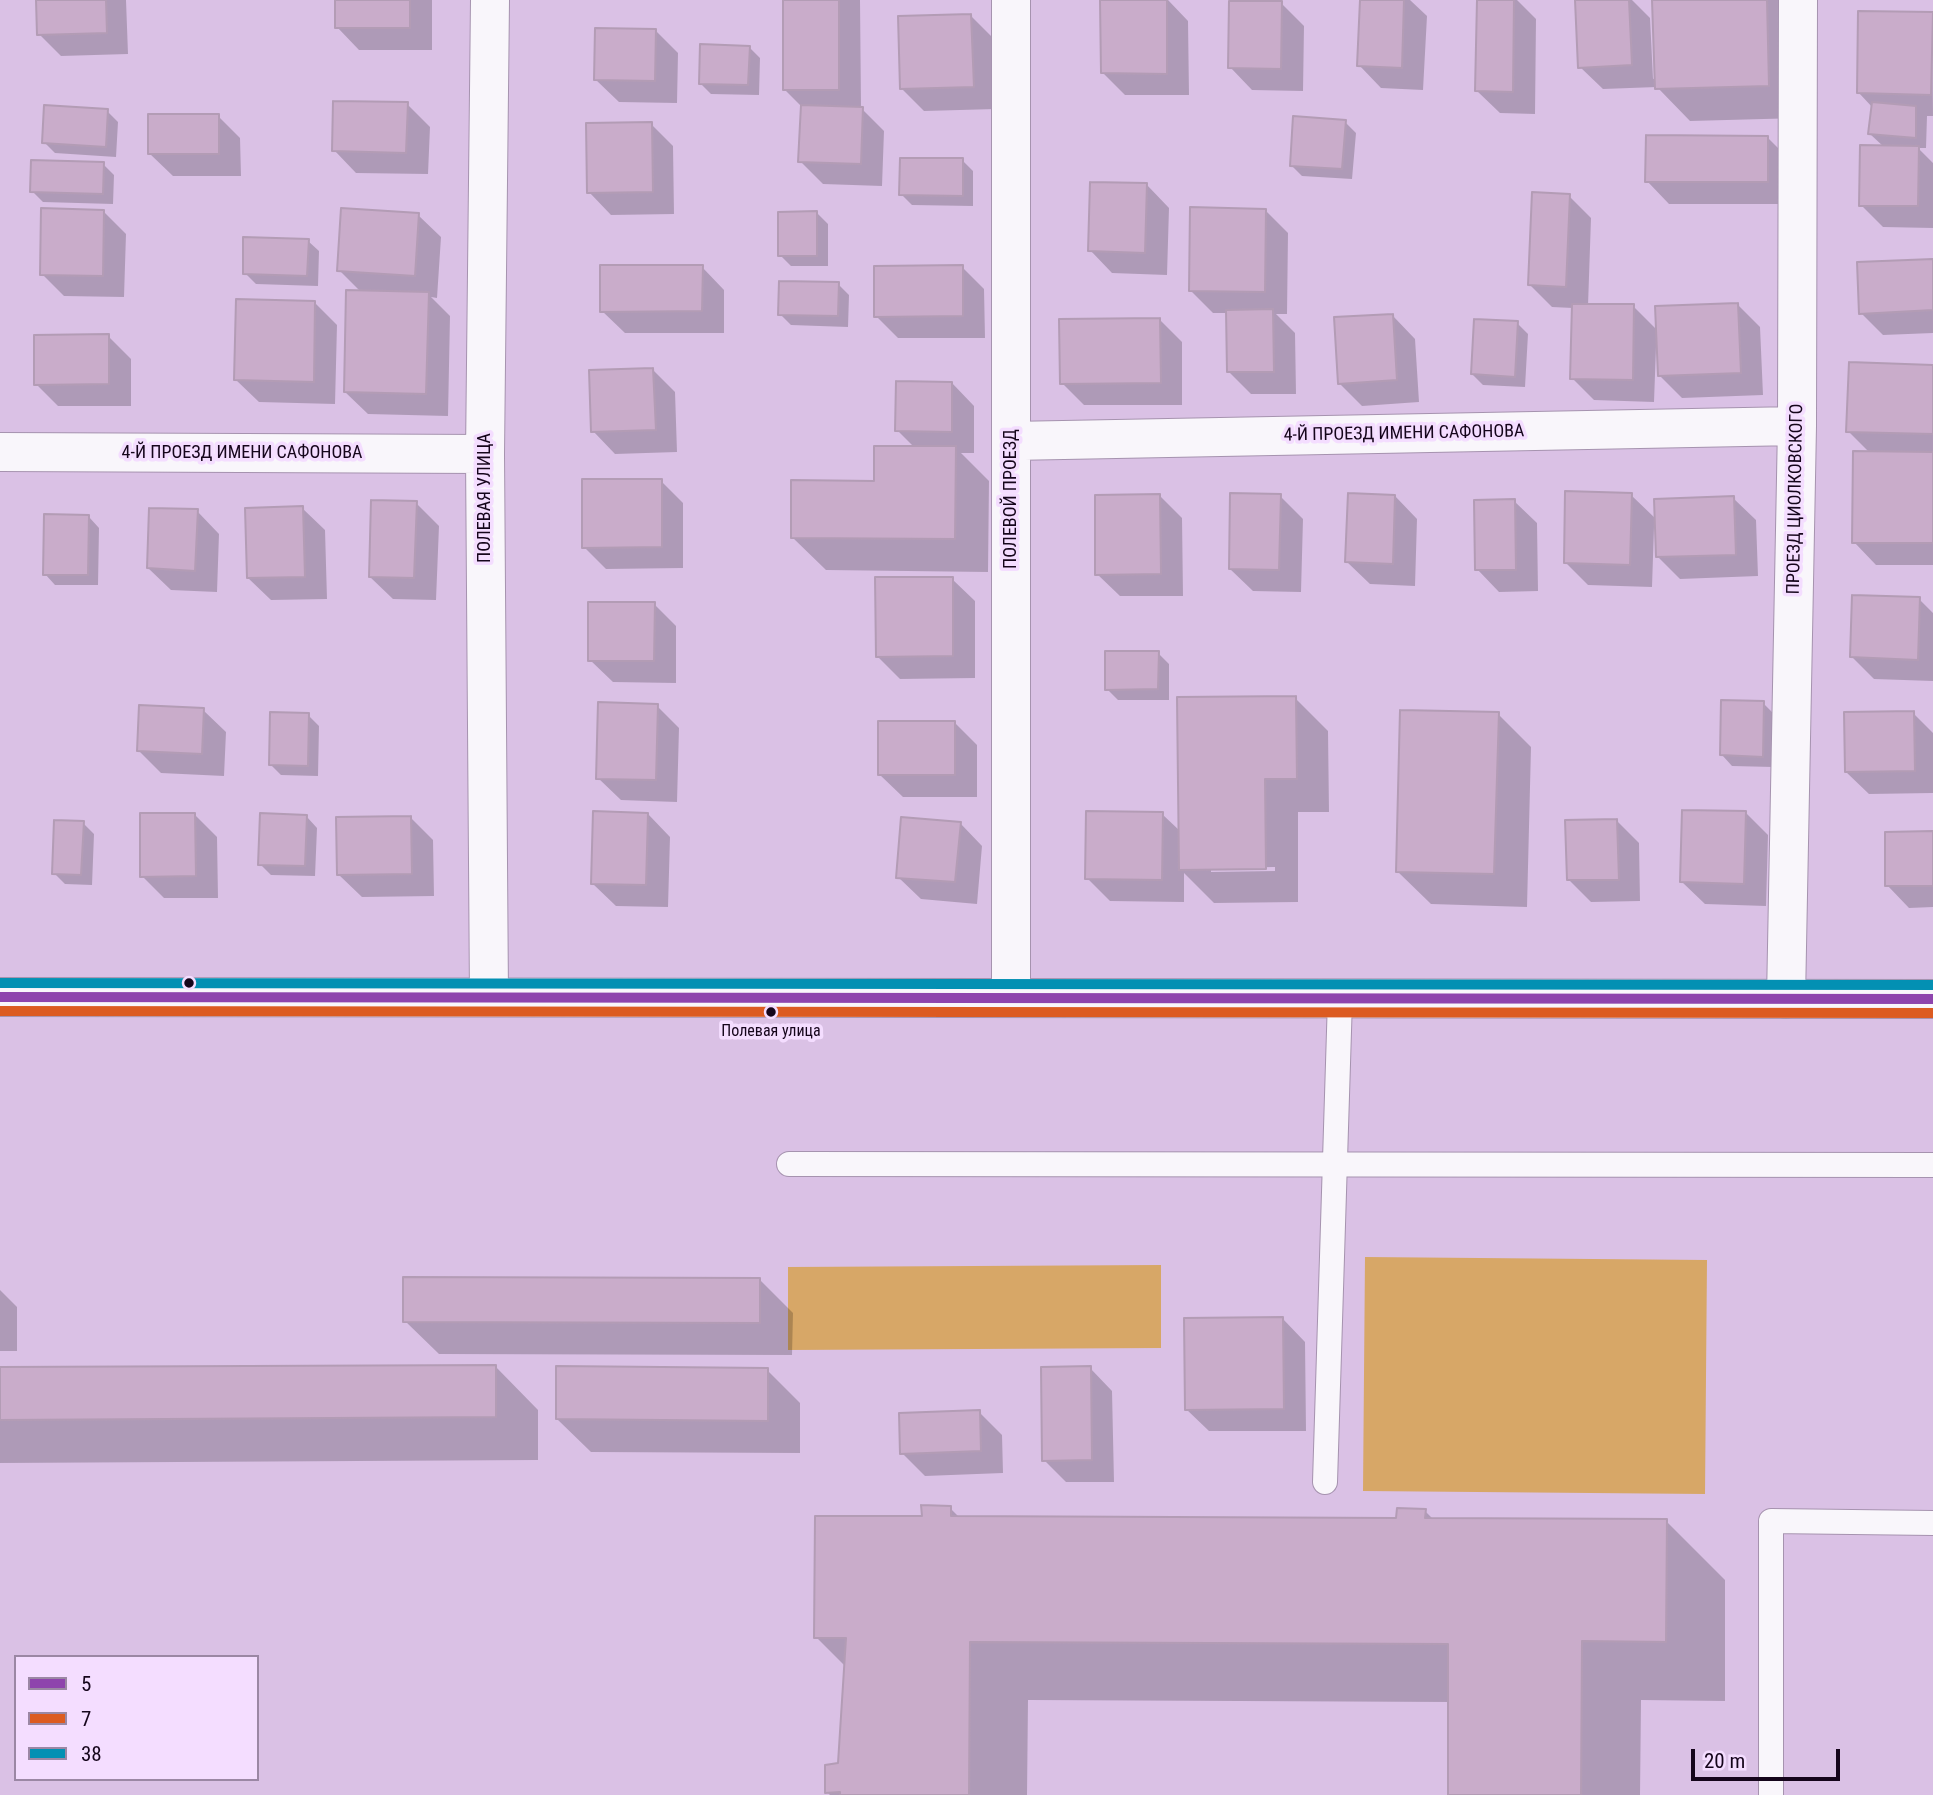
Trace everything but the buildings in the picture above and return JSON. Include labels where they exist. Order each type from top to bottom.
[{"type":"street","name":"ПОЛЕВАЯ УЛИЦА","points":[[489,997],[485,454],[490,0]]},
{"type":"street","name":"ПОЛЕВОЙ ПРОЕЗД","points":[[1011,0],[1011,998]]},
{"type":"street","name":"ПРОЕЗД ЦИОЛКОВСКОГО","points":[[1786,999],[1797,426],[1798,0]]},
{"type":"street","name":"4-Й ПРОЕЗД ИМЕНИ САФОНОВА","points":[[1011,441],[1797,426]]},
{"type":"street","name":"4-Й ПРОЕЗД ИМЕНИ САФОНОВА","points":[[0,452],[485,454]]},
{"type":"street","points":[[0,997],[1933,999]]},
{"type":"lane","points":[[1325,1482],[1340,999]]},
{"type":"lane","points":[[789,1164],[1933,1165]]},
{"type":"lane","points":[[1771,1795],[1771,1521],[1933,1523]]},
{"type":"shaded area","points":[[1365,1257],[1707,1260],[1705,1494],[1363,1491]]},
{"type":"shaded area","points":[[1161,1265],[1161,1348],[788,1350],[788,1267]]},
{"type":"transit line","name":"38","points":[[0,983],[1933,985]]},
{"type":"transit line","name":"5","points":[[0,997],[1933,999]]},
{"type":"transit line","name":"7","points":[[0,1011],[1933,1013]]},
{"type":"place","name":"Полевая улица","points":[[771,1012]]}]
